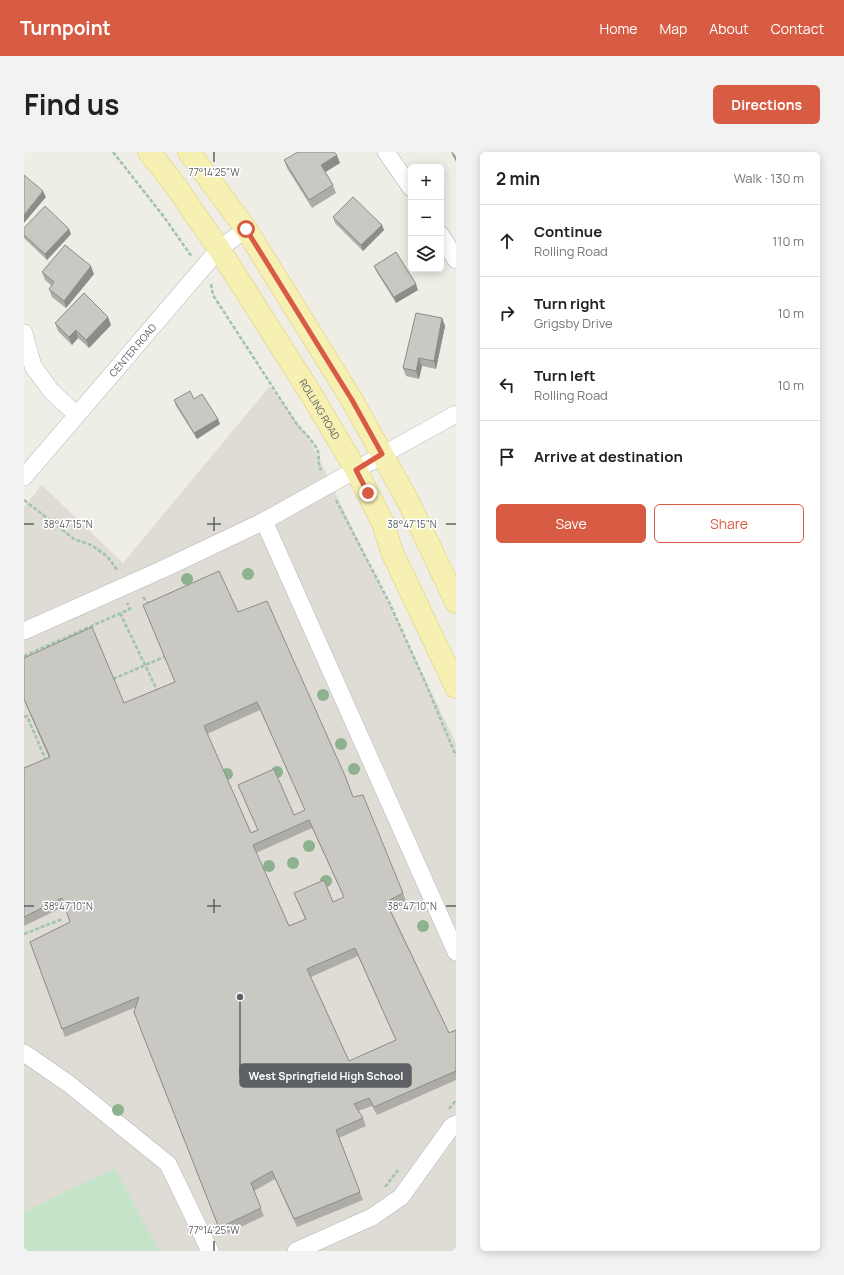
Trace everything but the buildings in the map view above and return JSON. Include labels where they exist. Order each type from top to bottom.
[{"type":"main road","name":"ROLLING ROAD","points":[[148,152],[175,185],[219,249],[303,381],[356,470],[383,523],[392,552],[456,687]]},
{"type":"main road","points":[[189,152],[246,229],[352,400],[408,503],[456,602]]},
{"type":"street","points":[[386,152],[408,184]]},
{"type":"street","name":"CENTER ROAD","points":[[24,477],[219,249],[246,229]]},
{"type":"street","points":[[442,236],[456,260]]},
{"type":"street","points":[[24,333],[33,366],[51,391],[77,415]]},
{"type":"street","points":[[24,631],[161,570],[264,521],[456,414]]},
{"type":"street","points":[[264,521],[456,952]]},
{"type":"street","points":[[24,1053],[69,1084],[168,1164],[210,1251]]},
{"type":"street","points":[[296,1251],[372,1217],[401,1197],[452,1126],[451,1118]]},
{"type":"path","points":[[113,152],[164,217],[211,284],[213,295],[296,423],[313,443],[318,452],[318,466],[389,602],[426,684],[456,756]]},
{"type":"path","points":[[24,500],[74,539],[91,545],[107,556],[118,571]]},
{"type":"path","points":[[139,594],[147,599],[153,610]]},
{"type":"path","points":[[24,656],[130,608],[125,600]]},
{"type":"path","points":[[120,613],[161,697]]},
{"type":"path","points":[[114,679],[164,657]]},
{"type":"path","points":[[24,717],[27,716],[45,758]]},
{"type":"path","points":[[24,934],[62,919]]},
{"type":"path","points":[[451,1118],[456,1100]]},
{"type":"path","points":[[383,1191],[400,1167]]},
{"type":"shaded area","points":[[270,386],[309,438],[456,743],[456,1251],[24,1251],[24,507],[42,485],[123,563]]},
{"type":"green space","points":[[115,1168],[159,1251],[24,1251],[24,1212]]},
{"type":"place","name":"West Springfield High School","points":[[240,997]]},
{"type":"route","points":[[246,229],[352,400],[382,454],[356,470],[368,493]]}]
